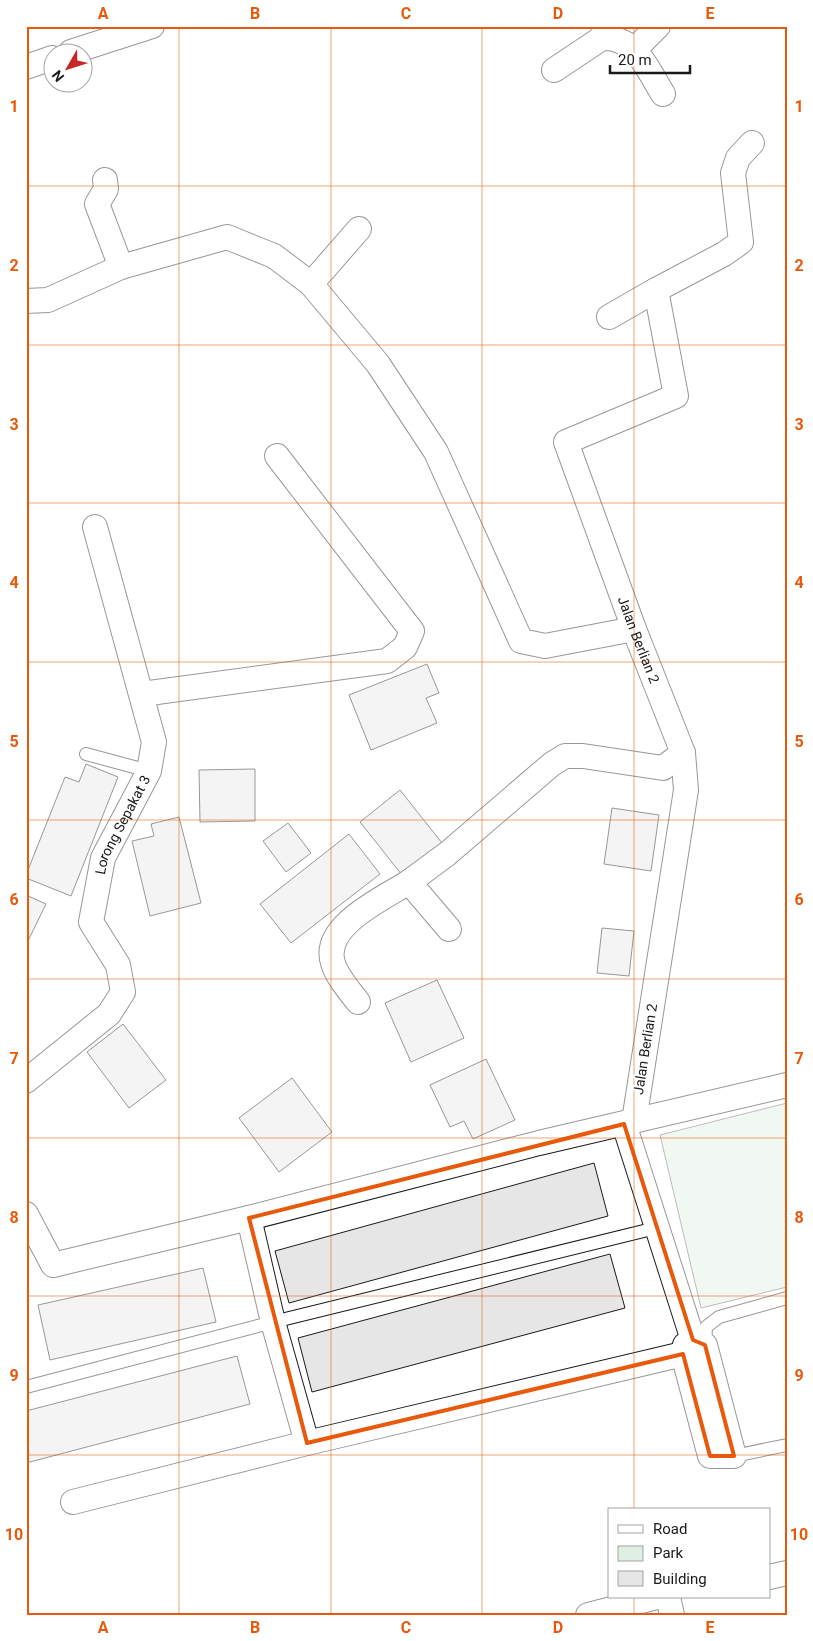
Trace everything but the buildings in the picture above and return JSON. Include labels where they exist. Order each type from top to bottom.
[{"type":"street","points":[[92,45],[152,26]]},
{"type":"street","points":[[635,49],[658,26]]},
{"type":"street","points":[[554,70],[603,32],[635,49],[663,94]]},
{"type":"street","points":[[26,67],[42,61]]},
{"type":"street","points":[[609,317],[724,254],[741,242],[733,173],[738,158],[752,143]]},
{"type":"street","points":[[105,180],[106,189],[97,204],[121,267]]},
{"type":"street","points":[[311,284],[359,230]]},
{"type":"street","points":[[26,301],[48,300],[121,267],[227,237],[274,256],[311,284],[378,364],[436,452],[521,641],[545,646],[634,629]]},
{"type":"street","name":"Jalan Berlian 2","points":[[629,1123],[686,790],[683,753],[634,629],[566,442],[676,396],[656,290]]},
{"type":"street","points":[[142,694],[387,661],[405,648],[412,631],[277,456]]},
{"type":"street","name":"Lorong Sepakat 3","points":[[26,1081],[109,1014],[123,992],[118,966],[91,922],[103,858],[149,771],[154,742],[95,527]]},
{"type":"street","points":[[358,1002],[333,964],[330,952],[334,939],[356,915],[409,882],[446,854],[552,764],[565,756],[583,756],[663,768],[683,753]]},
{"type":"street","points":[[409,882],[449,930]]},
{"type":"street","points":[[26,1214],[53,1264],[249,1218],[539,1142],[629,1123],[787,1084]]},
{"type":"street","points":[[629,1123],[656,1228],[692,1346],[734,1456],[710,1456],[692,1346]]},
{"type":"street","points":[[249,1218],[273,1322],[307,1443]]},
{"type":"street","points":[[73,1502],[692,1346]]},
{"type":"street","points":[[770,1577],[787,1573]]},
{"type":"street","points":[[588,1615],[653,1598]]},
{"type":"street","points":[[668,1598],[672,1615]]},
{"type":"lane","points":[[86,754],[149,771]]},
{"type":"lane","points":[[26,1386],[273,1322],[656,1228]]},
{"type":"lane","points":[[692,1346],[706,1327],[719,1317],[787,1298]]},
{"type":"lane","points":[[734,1456],[787,1445]]},
{"type":"highlighted area","points":[[624,1124],[693,1340],[705,1345],[734,1456],[710,1456],[683,1354],[307,1443],[249,1218]]},
{"type":"green space","points":[[787,1103],[787,1287],[701,1308],[660,1135]]}]
